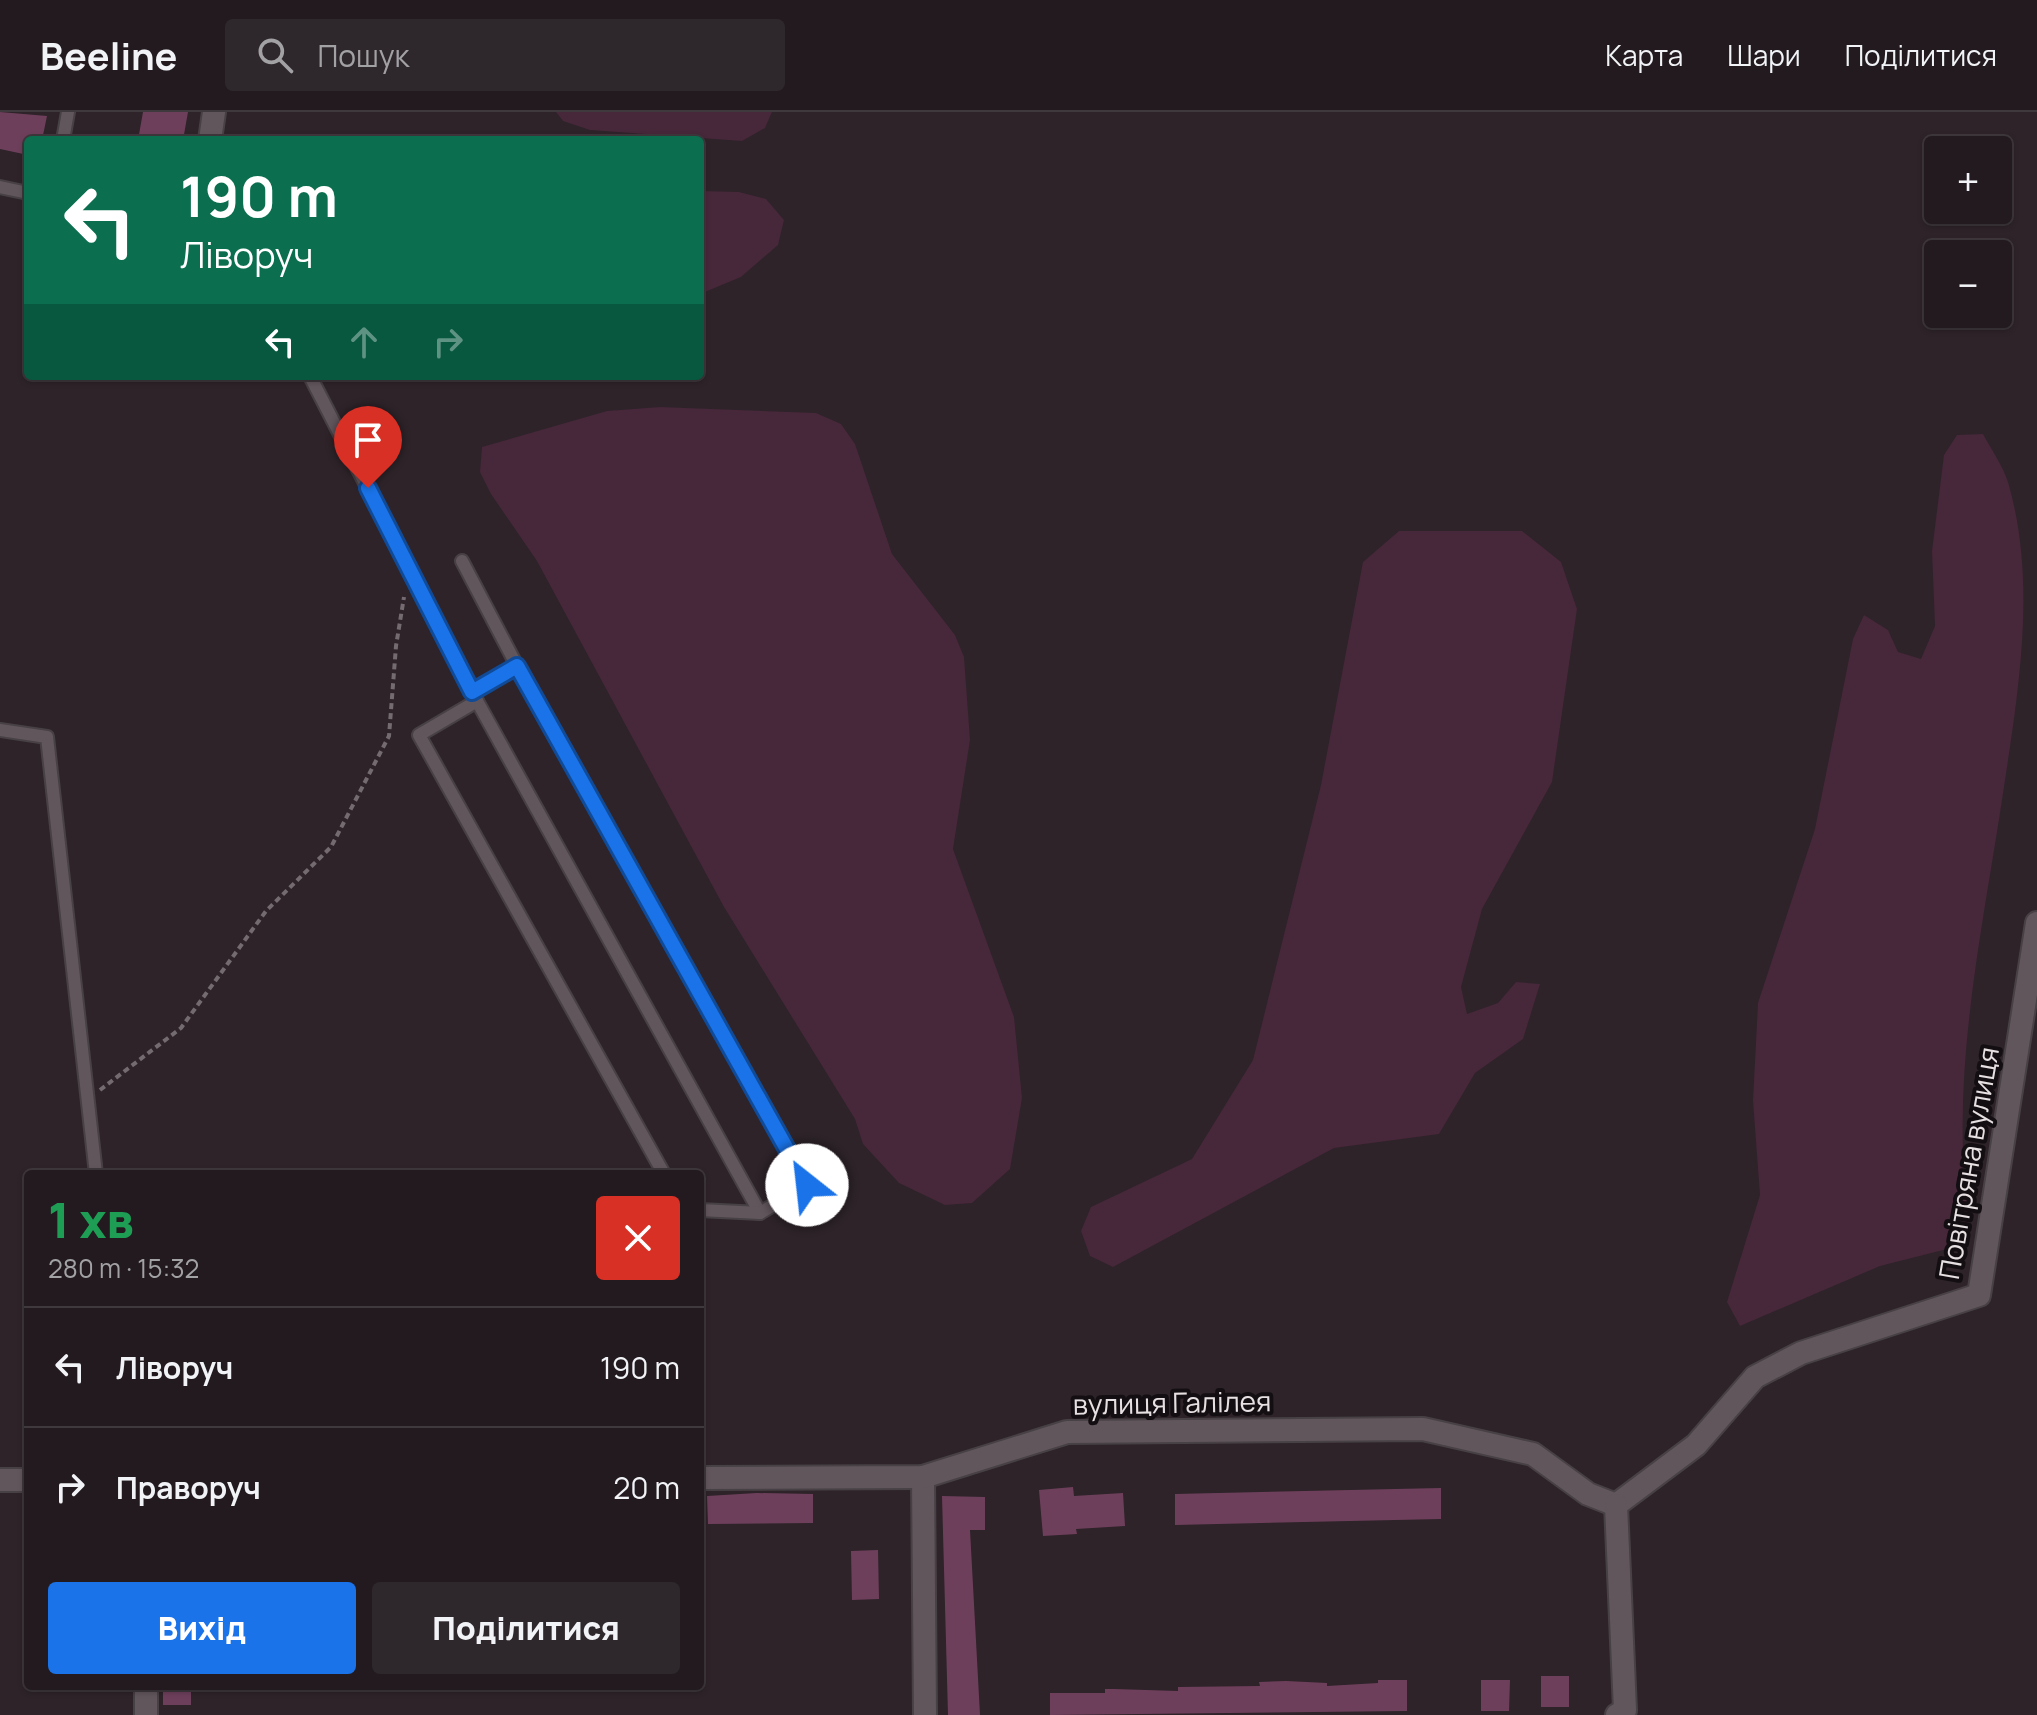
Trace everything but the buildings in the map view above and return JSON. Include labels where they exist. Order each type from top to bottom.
[{"type":"street","points":[[211,136],[214,112]]},
{"type":"street","name":"Повітряна вулиця","points":[[1616,1505],[1696,1445],[1755,1377],[1801,1353],[1979,1295],[2037,923]]},
{"type":"street","name":"вулиця Галілея","points":[[704,1478],[923,1477],[1067,1432],[1423,1429],[1533,1454],[1588,1494],[1616,1505]]},
{"type":"street","points":[[923,1477],[925,1715]]},
{"type":"street","points":[[0,1480],[24,1480]]},
{"type":"street","points":[[1616,1505],[1621,1713]]},
{"type":"street","points":[[146,1690],[146,1715]]},
{"type":"lane","points":[[64,136],[68,112]]},
{"type":"lane","points":[[0,187],[24,192]]},
{"type":"lane","points":[[312,380],[475,696],[760,1213]]},
{"type":"lane","points":[[462,561],[517,666],[807,1185],[760,1213],[704,1210]]},
{"type":"lane","points":[[517,666],[419,735],[662,1170]]},
{"type":"lane","points":[[0,730],[47,737],[96,1170]]},
{"type":"path","points":[[89,1099],[181,1028],[266,911],[331,847],[389,736],[396,646],[405,594]]},
{"type":"shaded area","points":[[556,112],[772,112],[765,128],[742,141],[590,130],[563,121]]},
{"type":"shaded area","points":[[704,191],[739,192],[766,199],[784,220],[778,245],[741,277],[704,292]]},
{"type":"shaded area","points":[[660,407],[816,413],[841,424],[855,444],[892,554],[955,635],[964,657],[970,740],[953,849],[1014,1017],[1022,1098],[1010,1169],[972,1203],[945,1205],[899,1183],[863,1144],[855,1119],[724,907],[537,561],[491,494],[480,472],[482,447],[607,411]]},
{"type":"shaded area","points":[[1983,434],[2008,482],[2022,557],[2023,596],[2020,673],[1970,1009],[1965,1065],[1964,1176],[1971,1231],[1951,1248],[1880,1266],[1740,1326],[1727,1302],[1760,1195],[1753,1101],[1758,1003],[1815,829],[1853,639],[1864,615],[1888,630],[1898,652],[1921,659],[1935,626],[1932,551],[1944,455],[1957,435]]},
{"type":"shaded area","points":[[1399,531],[1522,531],[1561,562],[1577,609],[1552,782],[1482,909],[1461,987],[1467,1014],[1498,1003],[1516,982],[1540,984],[1523,1039],[1475,1073],[1439,1134],[1334,1148],[1113,1267],[1090,1256],[1081,1231],[1091,1207],[1192,1159],[1253,1060],[1321,785],[1363,562]]},
{"type":"route","points":[[368,488],[472,692],[517,666],[807,1185]]}]
